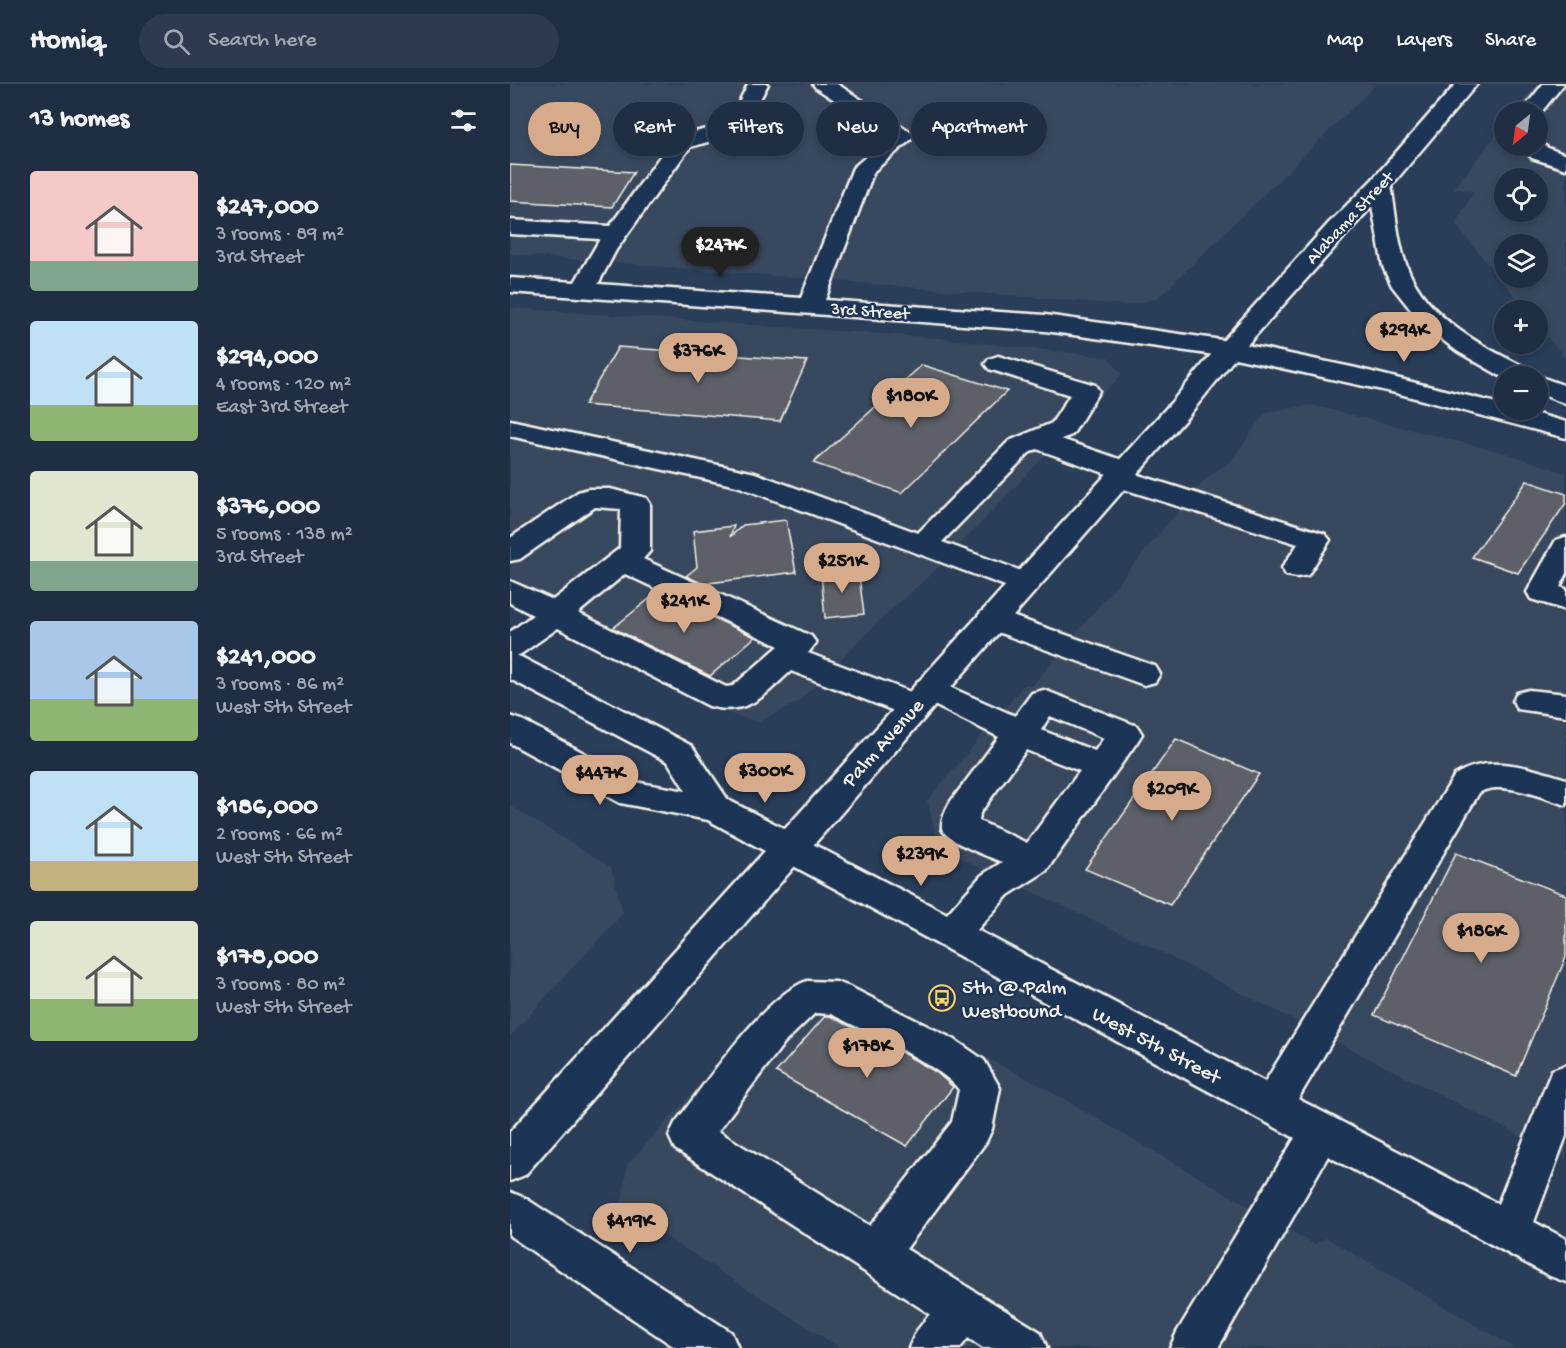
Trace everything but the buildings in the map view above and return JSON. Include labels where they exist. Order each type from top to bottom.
[{"type":"main road","points":[[582,291],[617,233],[682,142],[736,128],[758,84]]},
{"type":"main road","points":[[811,305],[864,168],[904,136],[823,84]]},
{"type":"main road","name":"Alabama Street","points":[[1228,349],[1337,228],[1380,185],[1467,84]]},
{"type":"main road","points":[[1539,102],[1554,84]]},
{"type":"main road","points":[[1548,156],[1566,162]]},
{"type":"main road","points":[[1380,185],[1390,248],[1395,268],[1404,285],[1420,307],[1453,338],[1501,366]]},
{"type":"main road","points":[[510,227],[617,233]]},
{"type":"main road","name":"3rd Street","points":[[510,285],[1045,322],[1228,349],[1315,365],[1455,398],[1566,430]]},
{"type":"main road","name":"Palm Avenue","points":[[510,1162],[1180,409],[1228,349]]},
{"type":"main road","points":[[922,546],[1018,447],[1062,429],[1086,390],[998,364]]},
{"type":"main road","points":[[1548,388],[1566,396]]},
{"type":"main road","points":[[510,428],[744,479],[1024,583]]},
{"type":"main road","points":[[1036,440],[1121,474],[1315,540],[1297,568]]},
{"type":"main road","points":[[510,552],[588,498],[610,498],[636,504],[634,551],[556,614],[510,647]]},
{"type":"main road","points":[[1566,546],[1542,592],[1566,600]]},
{"type":"main road","points":[[510,591],[721,698],[741,697],[800,643],[622,561]]},
{"type":"main road","points":[[992,619],[1144,674]]},
{"type":"main road","points":[[787,657],[998,721],[1019,734],[1103,767],[1033,861],[995,885],[952,934]]},
{"type":"main road","name":"West 5th Street","points":[[510,665],[680,754],[716,809]]},
{"type":"main road","points":[[1529,701],[1566,705]]},
{"type":"main road","name":"West 5th Street","points":[[510,728],[632,794],[716,809],[1566,1262]]},
{"type":"main road","points":[[1019,734],[963,810],[960,828],[1033,861]]},
{"type":"main road","points":[[1273,1105],[1467,784],[1479,776],[1521,778],[1566,792]]},
{"type":"main road","points":[[875,1254],[971,1129],[980,1088],[970,1072],[940,1052],[836,998],[807,997],[770,1031],[690,1136],[875,1254],[1024,1348]]},
{"type":"main road","points":[[1509,1231],[1566,1082]]},
{"type":"main road","points":[[1193,1348],[1321,1131]]},
{"type":"main road","points":[[510,1212],[715,1348]]},
{"type":"main road","points":[[932,1348],[962,1309]]},
{"type":"shaded area","points":[[510,84],[1377,84],[1157,299],[1125,305],[510,254]]},
{"type":"shaded area","points":[[1537,84],[1566,84],[1566,359],[1548,337],[1548,300],[1518,300],[1508,288],[1548,288],[1548,234],[1494,234],[1494,271],[1455,224],[1474,192],[1454,188],[1494,138],[1494,156],[1548,156],[1548,102],[1522,102]]},
{"type":"shaded area","points":[[510,308],[938,338],[1108,357],[1122,374],[942,564],[880,620],[798,702],[758,722],[728,713],[510,602]]},
{"type":"shaded area","points":[[1311,405],[1505,453],[1566,473],[1566,1159],[1153,948],[940,849],[927,801],[1025,684],[1032,686],[1206,478],[1230,462],[1265,413]]},
{"type":"shaded area","points":[[510,806],[611,867],[623,913],[510,1036]]},
{"type":"shaded area","points":[[843,985],[1034,1082],[1314,1244],[1327,1238],[1515,1348],[840,1348],[621,1208],[627,1165],[779,998]]},
{"type":"place","name":"5th @ Palm Westbound","points":[[942,998]]}]
